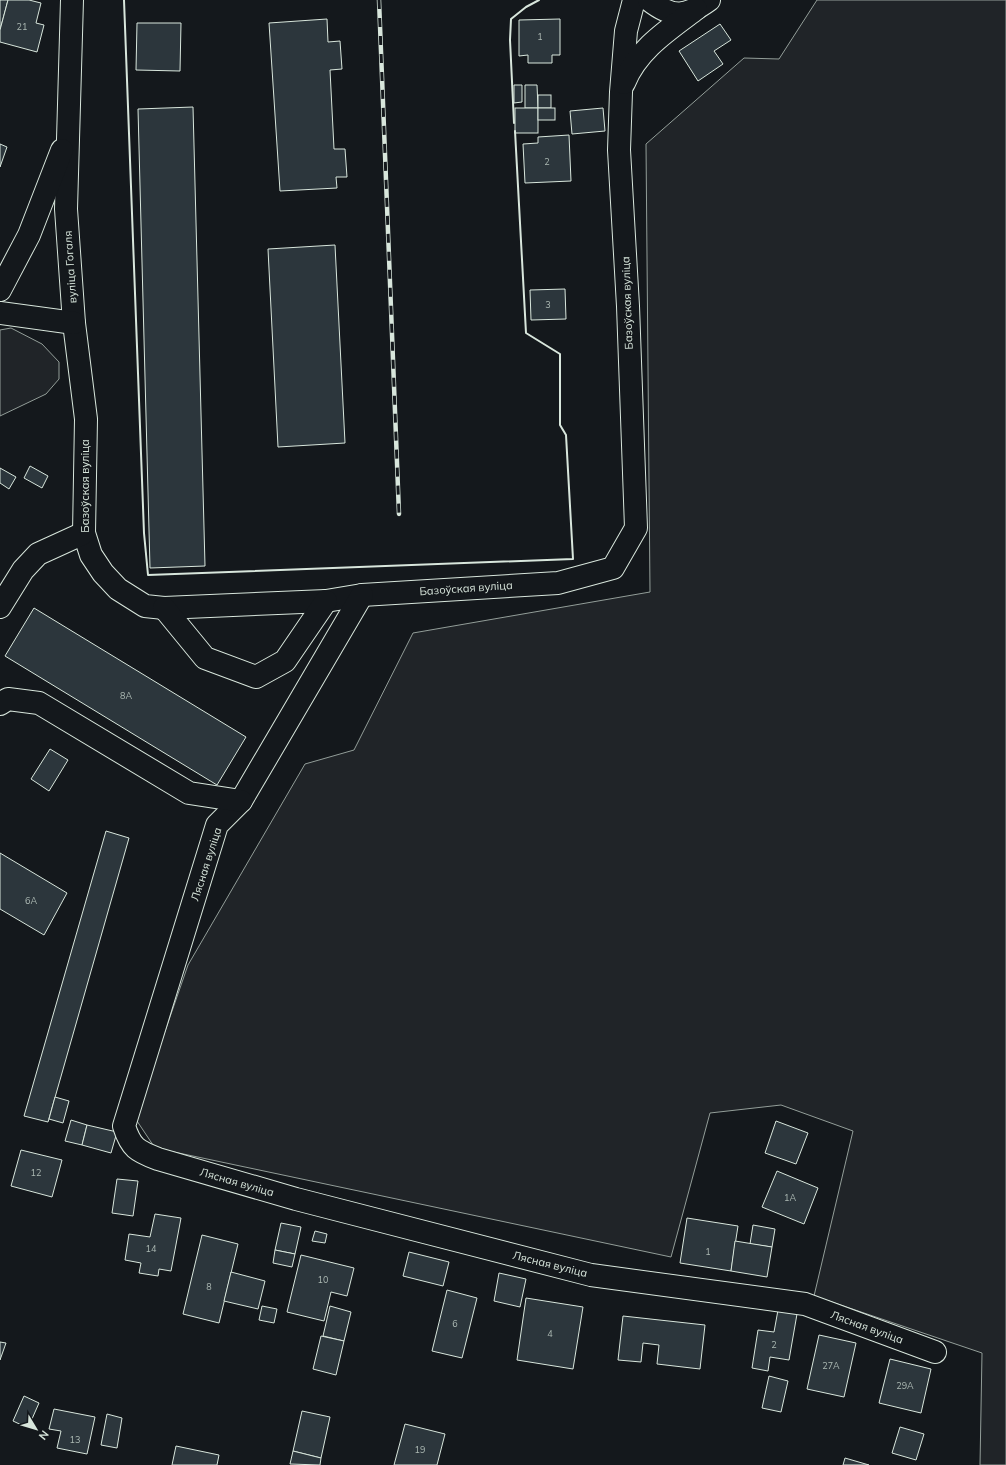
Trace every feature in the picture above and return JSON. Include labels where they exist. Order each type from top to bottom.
[{"type":"street","name":"вуліца Гогаля","points":[[72,0],[66,209],[74,323]]},
{"type":"street","name":"Базоўская вуліца","points":[[74,323],[86,419],[84,533],[91,555],[103,573],[118,589],[145,606],[164,608],[326,600],[362,595],[558,583],[613,568],[636,528],[628,306],[619,150],[621,92],[626,31],[634,0]]},
{"type":"street","points":[[649,0],[658,7],[676,14],[691,12],[702,5]]},
{"type":"street","points":[[621,92],[626,76],[642,54],[661,35],[702,5]]},
{"type":"street","name":"вуліца Гогаля","points":[[0,290],[29,235],[68,136]]},
{"type":"street","points":[[0,313],[74,323]]},
{"type":"street","points":[[0,607],[23,570],[38,554],[84,533]]},
{"type":"street","name":"Лясная вуліца","points":[[362,595],[240,801],[217,825],[124,1126],[128,1138],[138,1151],[158,1159],[296,1199],[592,1275],[805,1304],[935,1352]]},
{"type":"street","points":[[164,608],[205,658],[256,677],[285,661],[326,600]]},
{"type":"street","points":[[0,704],[8,699],[39,703],[189,794],[240,801]]},
{"type":"shaded area","points":[[817,0],[1006,0],[1006,1465],[980,1465],[982,1353],[814,1296],[853,1131],[781,1105],[710,1113],[671,1257],[155,1148],[135,1118],[188,965],[305,764],[354,750],[413,633],[650,592],[646,144],[744,58],[779,59]]},
{"type":"shaded area","points":[[11,328],[42,344],[59,362],[59,379],[46,394],[0,416],[0,330]]},
{"type":"building","points":[[0,0],[8,0],[0,30]]},
{"type":"building","points":[[8,0],[29,0],[41,3],[36,23],[44,25],[37,52],[0,42],[0,30]]},
{"type":"building","points":[[327,19],[328,42],[340,41],[342,69],[330,70],[334,149],[345,149],[347,177],[336,177],[337,188],[280,191],[269,23]]},
{"type":"building","points":[[560,19],[560,55],[552,55],[552,63],[528,63],[528,55],[519,56],[519,20]]},
{"type":"building","points":[[137,23],[181,23],[180,71],[136,70]]},
{"type":"building","points":[[720,24],[731,40],[714,51],[723,64],[698,81],[679,51]]},
{"type":"building","points":[[514,85],[522,85],[522,102],[514,103]]},
{"type":"building","points":[[525,85],[537,85],[538,108],[525,108]]},
{"type":"building","points":[[538,95],[551,95],[551,108],[538,108]]},
{"type":"building","points":[[193,107],[205,566],[150,568],[138,109]]},
{"type":"building","points":[[515,108],[538,108],[538,133],[515,133]]},
{"type":"building","points":[[538,108],[555,108],[555,120],[538,120]]},
{"type":"building","points":[[603,108],[605,131],[572,134],[570,111]]},
{"type":"building","points":[[569,135],[571,181],[525,183],[523,144],[538,143],[538,137]]},
{"type":"building","points":[[0,144],[7,147],[0,167]]},
{"type":"building","points":[[335,245],[345,443],[278,447],[268,249]]},
{"type":"building","points":[[565,289],[566,319],[531,320],[530,290]]},
{"type":"building","points":[[30,466],[48,476],[42,488],[24,478]]},
{"type":"building","points":[[0,468],[16,477],[9,489],[0,483]]},
{"type":"building","points":[[34,608],[246,737],[217,785],[5,656]]},
{"type":"building","points":[[50,749],[68,760],[49,791],[31,779]]},
{"type":"building","points":[[106,831],[129,838],[48,1122],[24,1116]]},
{"type":"building","points":[[0,853],[67,893],[44,935],[0,909]]},
{"type":"building","points":[[55,1097],[69,1101],[63,1123],[49,1119]]},
{"type":"building","points":[[71,1120],[87,1125],[82,1145],[65,1141]]},
{"type":"building","points":[[776,1121],[808,1133],[796,1164],[765,1153]]},
{"type":"building","points":[[87,1125],[117,1132],[111,1153],[82,1145]]},
{"type":"building","points":[[21,1150],[62,1160],[52,1197],[11,1186]]},
{"type":"building","points":[[777,1171],[818,1188],[804,1224],[762,1207]]},
{"type":"building","points":[[117,1179],[138,1181],[133,1216],[112,1213]]},
{"type":"building","points":[[155,1214],[181,1218],[171,1271],[159,1269],[158,1276],[139,1273],[141,1263],[125,1260],[129,1234],[150,1237]]},
{"type":"building","points":[[687,1218],[738,1226],[731,1271],[680,1263]]},
{"type":"building","points":[[281,1223],[301,1227],[295,1254],[275,1250]]},
{"type":"building","points":[[753,1225],[775,1229],[772,1247],[750,1244]]},
{"type":"building","points":[[315,1231],[327,1234],[325,1243],[312,1241]]},
{"type":"building","points":[[202,1235],[238,1244],[219,1323],[183,1314]]},
{"type":"building","points":[[735,1241],[772,1247],[767,1277],[731,1271]]},
{"type":"building","points":[[275,1250],[295,1254],[292,1267],[273,1263]]},
{"type":"building","points":[[409,1252],[449,1262],[443,1286],[403,1276]]},
{"type":"building","points":[[301,1255],[354,1268],[347,1296],[331,1292],[324,1321],[287,1312]]},
{"type":"building","points":[[231,1272],[265,1281],[258,1309],[224,1301]]},
{"type":"building","points":[[499,1273],[526,1279],[520,1307],[494,1301]]},
{"type":"building","points":[[447,1290],[477,1298],[462,1358],[432,1351]]},
{"type":"building","points":[[526,1298],[583,1307],[573,1369],[517,1360]]},
{"type":"building","points":[[262,1306],[277,1309],[274,1323],[259,1320]]},
{"type":"building","points":[[330,1306],[351,1312],[344,1341],[323,1336]]},
{"type":"building","points":[[778,1310],[797,1314],[789,1360],[770,1357],[768,1371],[752,1368],[758,1330],[774,1332]]},
{"type":"building","points":[[623,1316],[705,1325],[700,1369],[657,1364],[659,1345],[643,1343],[641,1362],[618,1360]]},
{"type":"building","points":[[819,1335],[856,1343],[844,1397],[807,1389]]},
{"type":"building","points":[[321,1336],[344,1341],[336,1375],[313,1369]]},
{"type":"building","points":[[0,1342],[6,1343],[0,1360]]},
{"type":"building","points":[[890,1359],[931,1369],[921,1413],[879,1403]]},
{"type":"building","points":[[769,1376],[788,1381],[781,1412],[762,1408]]},
{"type":"building","points":[[24,1396],[39,1403],[28,1428],[13,1421]]},
{"type":"building","points":[[54,1409],[95,1417],[87,1454],[57,1448],[61,1431],[49,1429]]},
{"type":"building","points":[[302,1411],[330,1417],[321,1458],[293,1451]]},
{"type":"building","points":[[107,1414],[122,1418],[117,1448],[101,1445]]},
{"type":"building","points":[[405,1424],[445,1434],[437,1465],[394,1465]]},
{"type":"building","points":[[900,1427],[924,1434],[916,1460],[892,1453]]},
{"type":"building","points":[[176,1446],[219,1455],[217,1465],[172,1465]]},
{"type":"building","points":[[293,1451],[321,1458],[320,1465],[290,1464]]},
{"type":"building","points":[[845,1458],[869,1465],[843,1465]]},
{"type":"railway","points":[[379,0],[399,514]]},
{"type":"wall","points":[[124,0],[144,533],[148,575],[573,559],[566,435],[560,425],[560,354],[526,333],[515,131]]},
{"type":"wall","points":[[514,123],[510,40],[511,19],[526,7],[539,0]]}]
